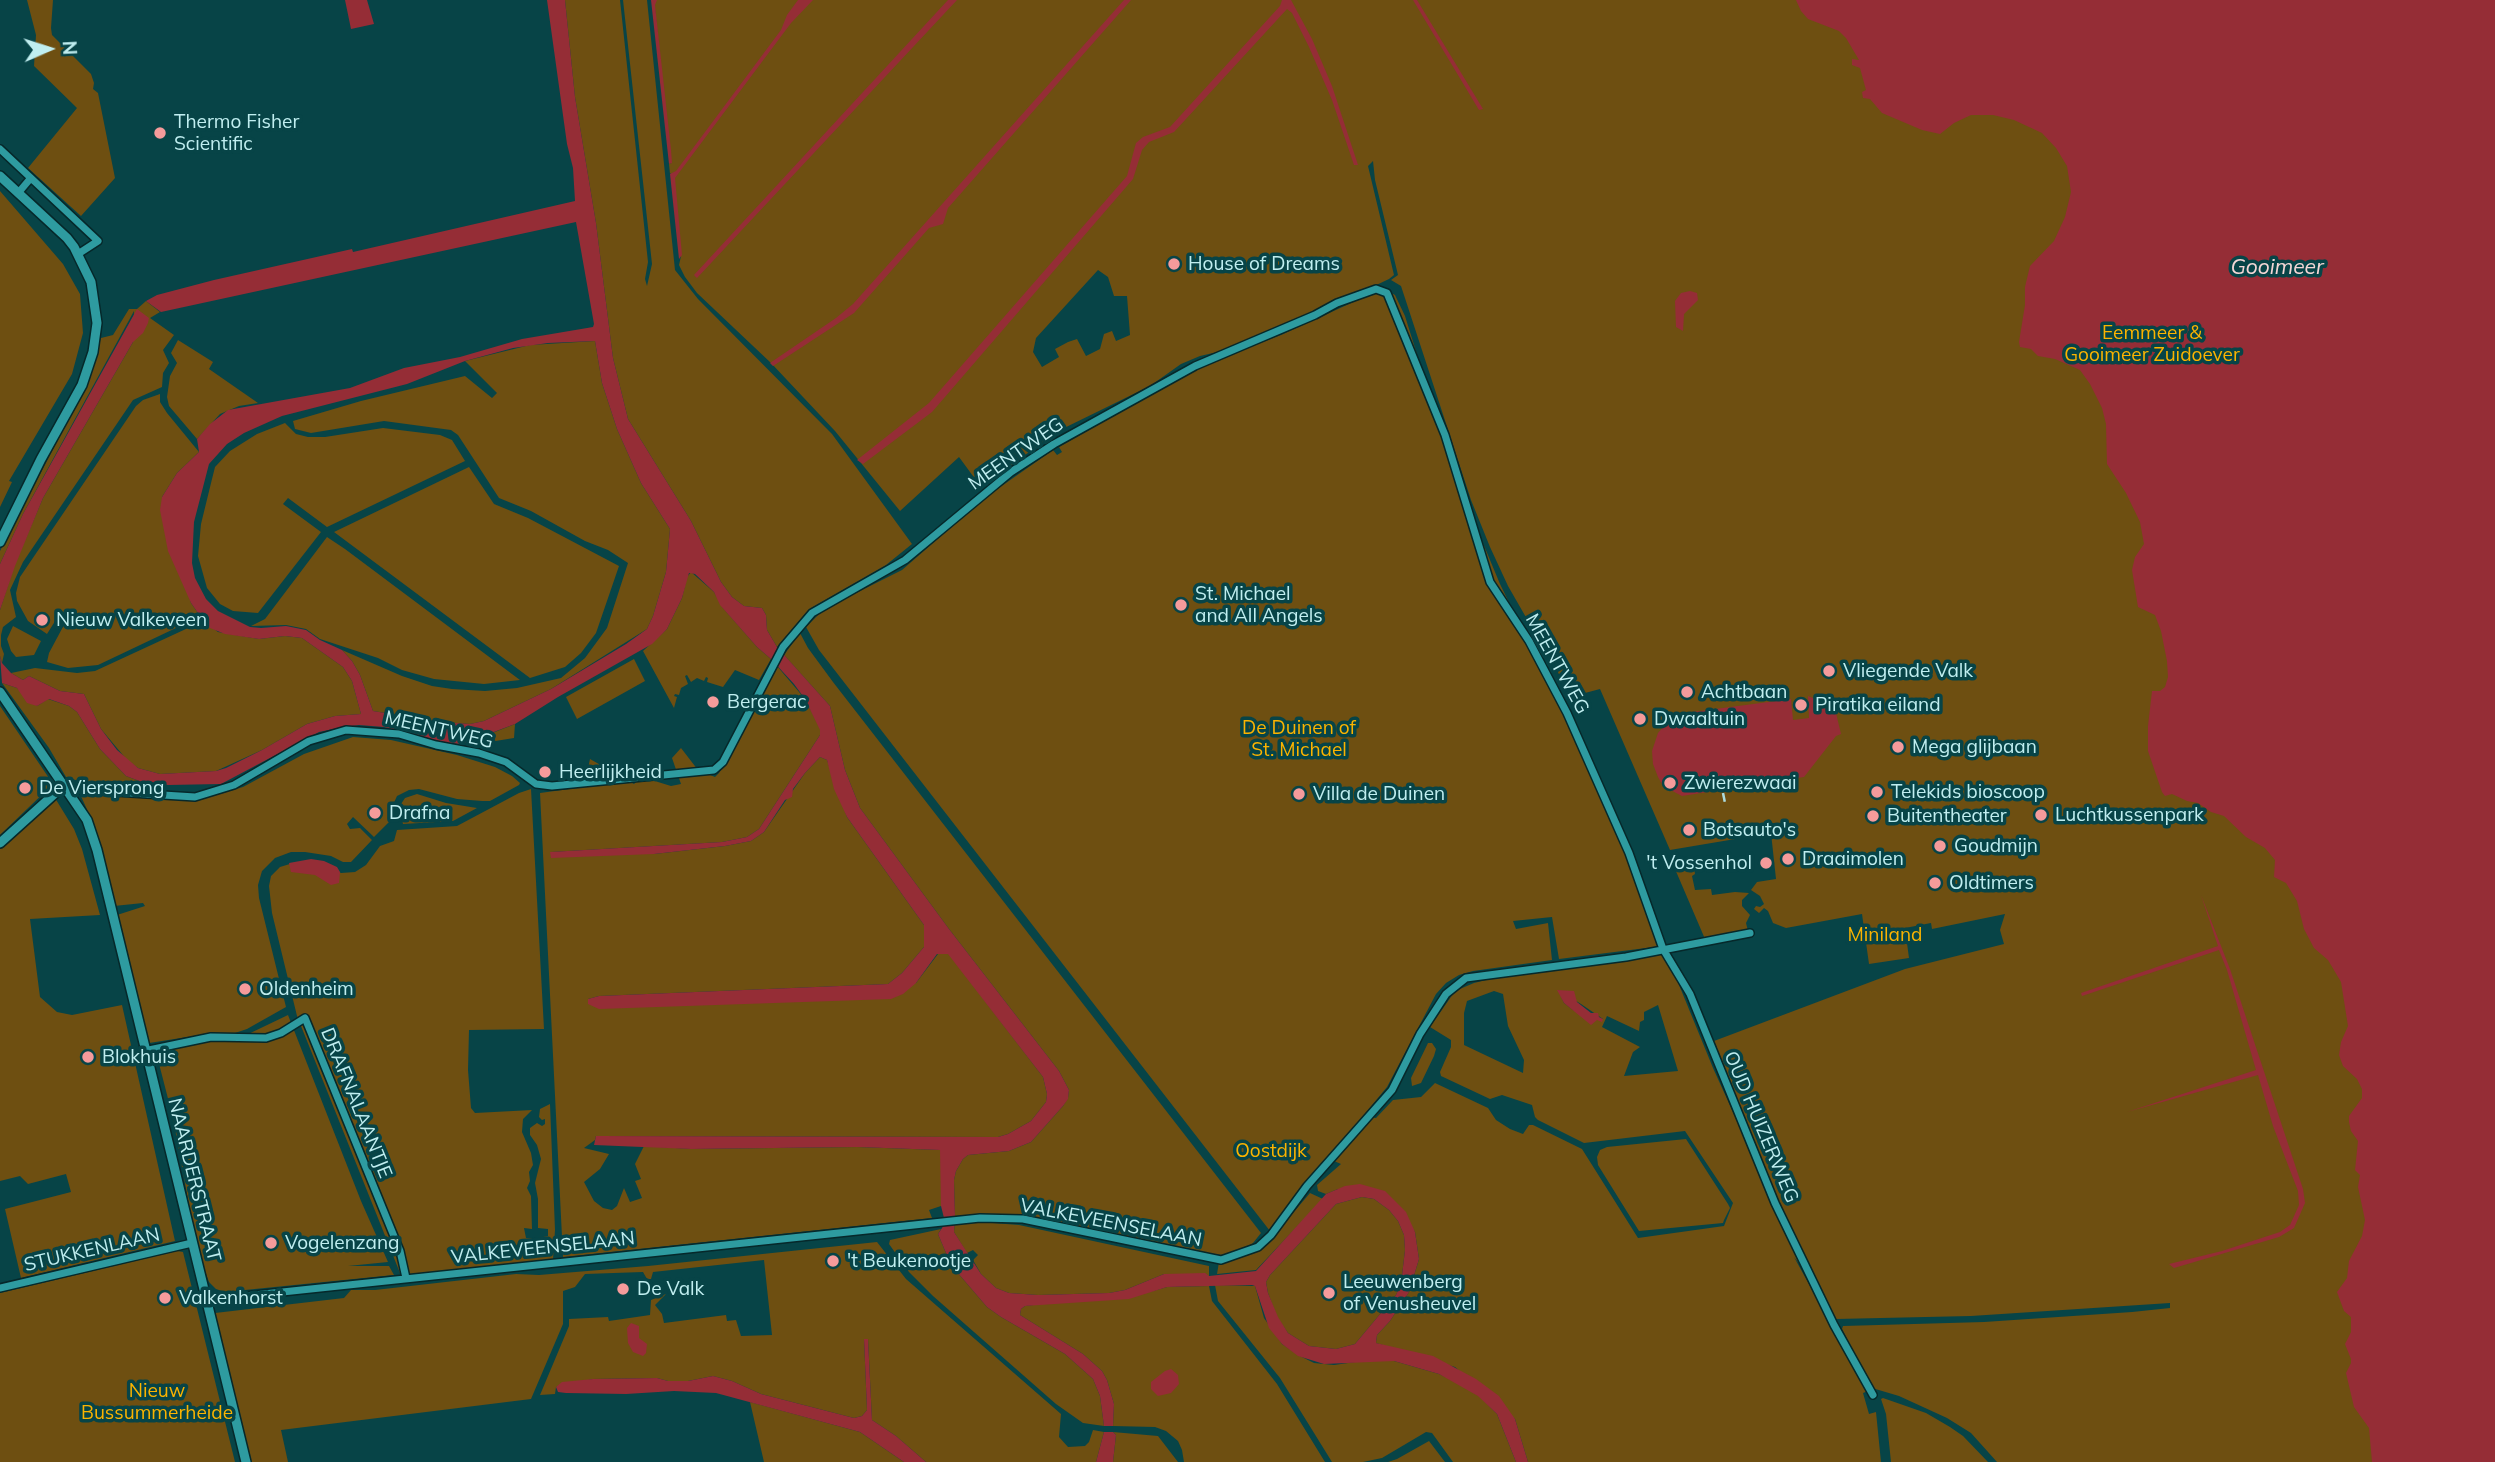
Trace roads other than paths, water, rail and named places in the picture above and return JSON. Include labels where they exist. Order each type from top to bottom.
[{"type":"street","points":[[0,149],[98,241],[78,254]]},
{"type":"street","points":[[0,176],[67,237],[90,282],[96,306],[93,352],[82,385],[0,542]]},
{"type":"street","points":[[19,192],[30,179]]},
{"type":"street","name":"MEENTWEG","points":[[67,789],[195,797],[234,785],[309,741],[346,730],[399,734],[436,745],[479,753],[506,762],[536,784],[552,786],[714,771],[723,762],[771,666],[783,647],[812,613],[905,559],[1011,472],[1054,444],[1195,366],[1337,303],[1376,289],[1387,293],[1445,435],[1490,582],[1530,641],[1567,713],[1629,853],[1663,949]]},
{"type":"street","name":"NAARDERSTRAAT","points":[[0,692],[87,820],[97,850],[246,1462]]},
{"type":"street","points":[[0,843],[61,788],[67,789]]},
{"type":"street","points":[[1663,949],[1750,933]]},
{"type":"street","name":"VALKEVEENSELAAN","points":[[207,1300],[962,1219],[1023,1219],[1216,1259],[1246,1253],[1258,1247],[1271,1235],[1307,1186],[1387,1097],[1420,1034],[1446,993],[1465,978],[1626,957],[1663,949]]},
{"type":"street","name":"OUD HUIZERWEG","points":[[1663,949],[1690,994],[1775,1203],[1834,1325],[1873,1395]]},
{"type":"street","name":"DRAFNALAANTJE","points":[[144,1051],[211,1037],[266,1038],[281,1033],[305,1018],[395,1239],[406,1278]]},
{"type":"street","name":"STUKKENLAAN","points":[[0,1289],[192,1242]]},
{"type":"water","points":[[345,0],[367,0],[374,24],[351,29]]},
{"type":"water","points":[[547,0],[565,0],[575,97],[596,223],[613,358],[628,419],[691,521],[721,582],[732,597],[744,606],[762,608],[766,615],[767,630],[777,647],[830,706],[845,770],[860,808],[1059,1071],[1069,1090],[1068,1099],[1063,1106],[1031,1142],[1009,1151],[968,1155],[963,1159],[954,1180],[955,1216],[944,1218],[941,1206],[940,1150],[857,1147],[691,1149],[594,1145],[596,1136],[998,1137],[1031,1121],[1046,1102],[1043,1077],[948,954],[937,954],[916,983],[903,994],[891,999],[599,1009],[588,1004],[588,999],[599,996],[888,984],[902,973],[924,947],[924,925],[847,817],[834,789],[827,760],[820,757],[793,789],[792,797],[785,800],[764,832],[751,841],[654,854],[551,858],[550,852],[722,842],[747,837],[759,829],[820,735],[805,699],[794,684],[757,647],[720,605],[714,592],[695,574],[689,573],[682,598],[667,629],[652,644],[515,724],[462,744],[445,743],[384,727],[359,725],[338,728],[319,732],[221,784],[168,785],[142,782],[126,776],[100,749],[77,712],[69,706],[49,699],[37,706],[27,703],[17,688],[2,683],[0,656],[2,663],[11,673],[23,680],[29,676],[60,691],[84,694],[101,729],[117,750],[138,768],[160,774],[216,771],[262,750],[307,724],[335,716],[361,714],[352,681],[343,667],[302,638],[285,636],[259,639],[225,634],[210,628],[191,603],[168,551],[160,510],[162,497],[177,473],[199,452],[197,439],[228,410],[350,388],[404,368],[460,357],[522,339],[593,327],[576,222],[161,312],[146,301],[157,295],[214,280],[352,249],[353,252],[575,201],[573,168],[567,144]],"holes":[[[595,341],[602,383],[617,429],[641,483],[670,529],[666,572],[647,629],[551,689],[484,721],[470,724],[373,711],[360,675],[342,650],[306,630],[286,626],[250,627],[218,611],[206,599],[195,578],[192,563],[194,522],[209,464],[227,444],[244,433],[282,416],[407,384],[465,361],[513,348],[548,343]]]},
{"type":"water","points":[[651,0],[657,0],[655,5],[672,163],[669,164]]},
{"type":"water","points":[[798,0],[813,0],[791,23],[675,178],[682,255],[679,259],[670,174],[676,171],[781,30],[787,15]]},
{"type":"water","points":[[948,0],[957,0],[697,278],[694,275]]},
{"type":"water","points":[[1124,0],[1131,0],[948,208],[943,224],[929,228],[854,313],[773,366],[770,363],[853,304]]},
{"type":"water","points":[[1282,0],[1291,0],[1312,39],[1332,86],[1358,165],[1354,165],[1332,100],[1309,47],[1292,13],[1287,9],[1174,132],[1149,142],[1142,150],[1133,179],[932,412],[863,464],[857,460],[929,403],[1127,176],[1136,143],[1143,137],[1170,127],[1280,6]]},
{"type":"water","points":[[1413,0],[1417,0],[1483,109],[1479,110]]},
{"type":"water","name":"Gooimeer","points":[[1796,0],[2495,0],[2495,1462],[2372,1462],[2369,1428],[2354,1407],[2346,1373],[2351,1363],[2345,1344],[2351,1332],[2351,1317],[2344,1311],[2337,1292],[2347,1278],[2349,1261],[2362,1236],[2365,1220],[2358,1187],[2360,1175],[2355,1170],[2358,1141],[2349,1122],[2349,1116],[2362,1098],[2362,1089],[2357,1079],[2343,1066],[2339,1055],[2348,1026],[2341,982],[2328,960],[2314,948],[2304,929],[2297,901],[2286,883],[2274,877],[2275,860],[2265,848],[2246,837],[2224,816],[2211,812],[2198,803],[2172,794],[2165,796],[2162,792],[2148,751],[2148,726],[2152,691],[2160,691],[2165,687],[2168,677],[2167,661],[2155,615],[2138,607],[2132,570],[2135,557],[2144,544],[2140,522],[2126,493],[2107,464],[2106,424],[2102,408],[2090,384],[2080,370],[2020,347],[2025,287],[2030,266],[2054,241],[2065,217],[2071,192],[2067,166],[2056,148],[2042,133],[2014,120],[1993,115],[1971,115],[1940,134],[1922,130],[1882,113],[1870,99],[1863,98],[1862,92],[1866,90],[1860,68],[1852,65],[1852,59],[1859,60],[1846,38],[1839,31],[1808,19]]},
{"type":"water","points":[[1681,293],[1697,293],[1698,300],[1684,314],[1683,331],[1676,327],[1675,301]]},
{"type":"water","points":[[137,309],[149,318],[148,323],[143,333],[133,342],[43,498],[0,610],[0,564],[23,514]]},
{"type":"water","points":[[1808,696],[1827,704],[1836,713],[1841,734],[1836,736],[1804,777],[1682,796],[1663,786],[1653,764],[1652,751],[1658,733],[1671,718],[1685,713],[1791,699],[1793,720],[1809,718]]},
{"type":"water","points":[[311,859],[337,867],[340,872],[339,883],[331,885],[315,875],[291,872],[289,863]]},
{"type":"water","points":[[2201,895],[2230,969],[2303,1189],[2305,1203],[2294,1228],[2279,1237],[2174,1268],[2169,1264],[2222,1251],[2280,1232],[2290,1225],[2299,1205],[2298,1191],[2273,1126],[2258,1075],[2127,1112],[2256,1070],[2219,950],[2082,996],[2081,993],[2218,946]]},
{"type":"water","points":[[1557,990],[1574,991],[1577,1002],[1591,1013],[1598,1013],[1603,1019],[1602,1022],[1597,1020],[1591,1025],[1564,1003]]},
{"type":"water","points":[[1360,1184],[1385,1191],[1406,1212],[1415,1232],[1419,1259],[1409,1292],[1377,1335],[1376,1343],[1433,1356],[1476,1379],[1499,1396],[1515,1419],[1528,1462],[1516,1462],[1497,1414],[1478,1396],[1439,1374],[1394,1361],[1324,1364],[1298,1356],[1282,1344],[1269,1328],[1255,1286],[1252,1285],[1167,1287],[1129,1299],[1025,1306],[1021,1309],[1020,1315],[1083,1354],[1102,1371],[1114,1404],[1113,1426],[1104,1426],[1100,1396],[1093,1379],[1065,1354],[987,1307],[951,1265],[938,1234],[946,1222],[955,1220],[954,1232],[981,1274],[996,1288],[1009,1293],[1109,1293],[1125,1290],[1164,1274],[1205,1273],[1209,1276],[1256,1271],[1326,1194],[1345,1186]],"holes":[[[1362,1197],[1374,1199],[1389,1210],[1404,1235],[1401,1284],[1396,1295],[1355,1344],[1336,1349],[1309,1346],[1288,1333],[1278,1317],[1266,1282],[1336,1204]]]},
{"type":"water","points":[[631,1323],[639,1326],[639,1338],[647,1344],[643,1356],[633,1352],[628,1343],[627,1328]]},
{"type":"water","points":[[864,1339],[868,1339],[872,1420],[896,1436],[926,1462],[904,1462],[860,1432],[716,1393],[566,1393],[558,1392],[556,1387],[562,1382],[593,1379],[657,1378],[688,1381],[713,1376],[761,1394],[854,1418],[862,1416],[867,1410]]},
{"type":"water","points":[[1171,1369],[1178,1375],[1179,1384],[1171,1393],[1158,1396],[1151,1389],[1151,1382]]},
{"type":"water","points":[[1104,1432],[1113,1432],[1116,1435],[1113,1462],[1096,1462]]},
{"type":"railway","points":[[1723,793],[1726,808]]},
{"type":"place","name":"Thermo Fisher Scientific","points":[[160,133]]},
{"type":"place","name":"House of Dreams","points":[[1174,264]]},
{"type":"place","name":"St. Michael and All Angels","points":[[1181,605]]},
{"type":"place","name":"Nieuw Valkeveen","points":[[42,620]]},
{"type":"place","name":"Vliegende Valk","points":[[1829,671]]},
{"type":"place","name":"Achtbaan","points":[[1687,692]]},
{"type":"place","name":"Bergerac","points":[[713,702]]},
{"type":"place","name":"Piratika eiland","points":[[1801,705]]},
{"type":"place","name":"Dwaaltuin","points":[[1640,719]]},
{"type":"place","name":"Mega glijbaan","points":[[1898,747]]},
{"type":"place","name":"Heerlijkheid","points":[[545,772]]},
{"type":"place","name":"Zwierezwaai","points":[[1670,783]]},
{"type":"place","name":"De Viersprong","points":[[25,788]]},
{"type":"place","name":"Telekids bioscoop","points":[[1877,792]]},
{"type":"place","name":"Villa de Duinen","points":[[1299,794]]},
{"type":"place","name":"Drafna","points":[[375,813]]},
{"type":"place","name":"Luchtkussenpark","points":[[2041,815]]},
{"type":"place","name":"Buitentheater","points":[[1873,816]]},
{"type":"place","name":"Botsauto's","points":[[1689,830]]},
{"type":"place","name":"Goudmijn","points":[[1940,846]]},
{"type":"place","name":"Draaimolen","points":[[1788,859]]},
{"type":"place","name":"'t Vossenhol","points":[[1766,863]]},
{"type":"place","name":"Oldtimers","points":[[1935,883]]},
{"type":"place","name":"Oldenheim","points":[[245,989]]},
{"type":"place","name":"Blokhuis","points":[[88,1057]]},
{"type":"place","name":"Vogelenzang","points":[[271,1243]]},
{"type":"place","name":"'t Beukenootje","points":[[833,1261]]},
{"type":"place","name":"De Valk","points":[[623,1289]]},
{"type":"place","name":"Leeuwenberg of Venusheuvel","points":[[1329,1293]]},
{"type":"place","name":"Valkenhorst","points":[[165,1298]]},
{"type":"park label","name":"Eemmeer & Gooimeer Zuidoever","points":[[2152,344]]},
{"type":"park label","name":"De Duinen of St. Michael","points":[[1299,739]]},
{"type":"park label","name":"Miniland","points":[[1885,935]]},
{"type":"park label","name":"Oostdijk","points":[[1271,1151]]},
{"type":"park label","name":"Nieuw Bussummerheide","points":[[157,1402]]}]
